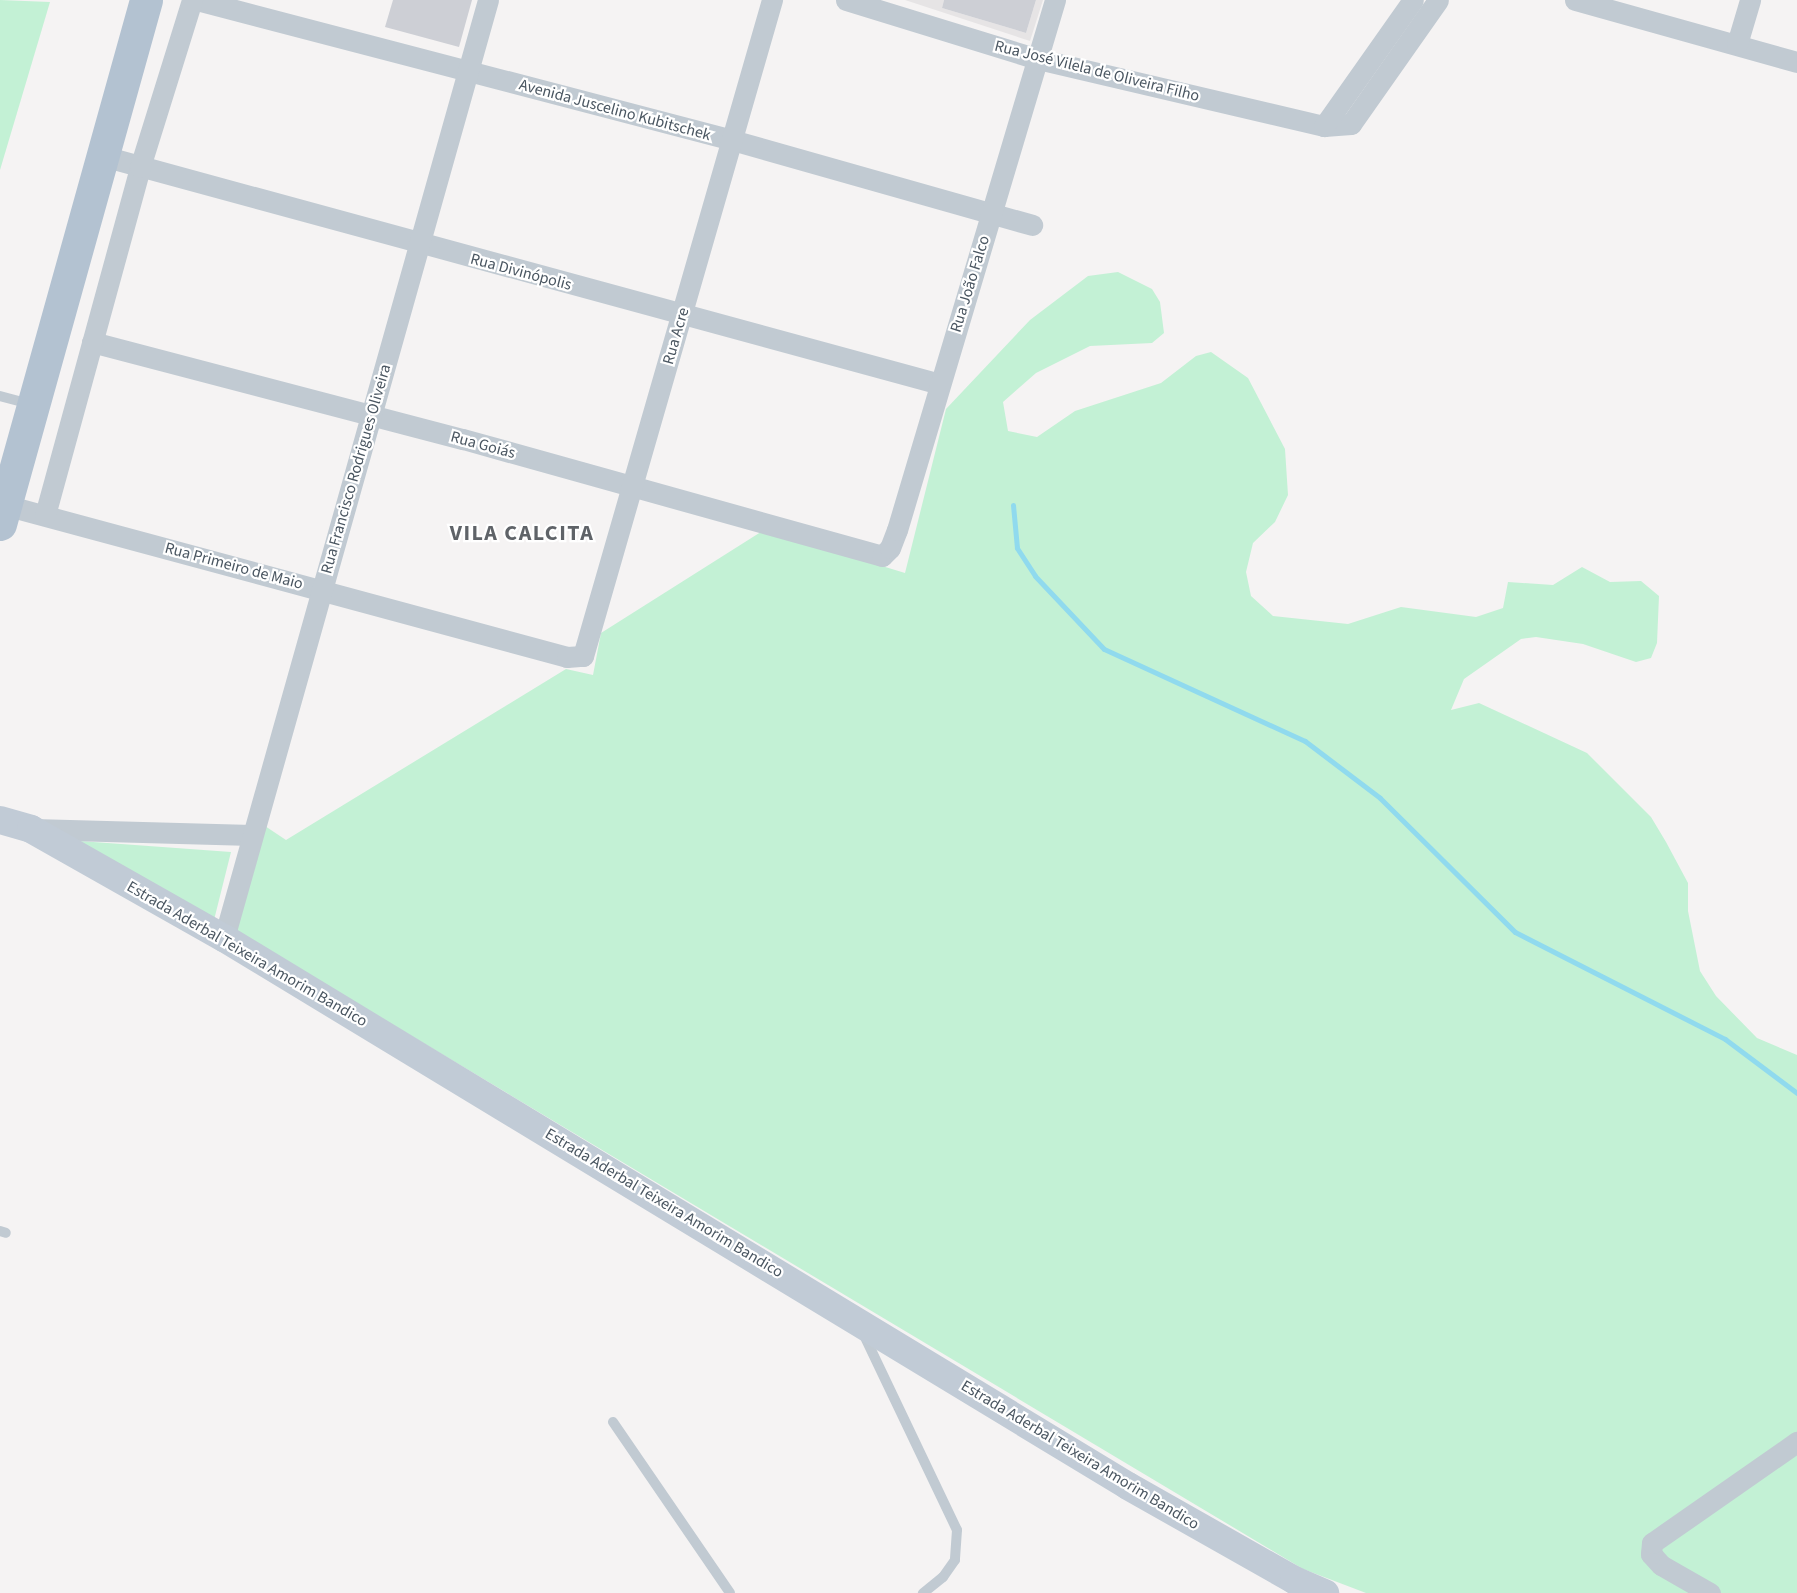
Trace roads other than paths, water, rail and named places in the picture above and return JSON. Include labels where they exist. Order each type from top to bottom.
[{"type":"main road","points":[[2,510],[146,0]]},
{"type":"main road","name":"Estrada Aderbal Teixeira Amorim Bandico","points":[[0,820],[31,829],[224,938],[1128,1486],[1294,1580],[1324,1593]]},
{"type":"street","points":[[45,515],[140,167],[192,0]]},
{"type":"street","name":"Avenida Juscelino Kubitschek","points":[[197,0],[732,140],[1032,225]]},
{"type":"street","name":"Rua Francisco Rodrigues Oliveira","points":[[224,938],[488,0]]},
{"type":"street","name":"Rua Acre","points":[[567,657],[579,657],[586,652],[772,0]]},
{"type":"street","name":"Rua José Vilela de Oliveira Filho","points":[[846,0],[1038,59],[1324,126],[1351,124],[1438,0]]},
{"type":"street","name":"Rua João Falco","points":[[872,556],[882,556],[890,548],[1055,0]]},
{"type":"street","points":[[1324,126],[1413,0]]},
{"type":"street","points":[[1575,0],[1641,8],[1737,44],[1797,62]]},
{"type":"street","points":[[1737,44],[1750,0]]},
{"type":"street","name":"Rua Divinópolis","points":[[103,156],[681,316],[940,384]]},
{"type":"street","name":"Rua Goiás","points":[[92,342],[634,486],[872,556]]},
{"type":"street","name":"Rua Primeiro de Maio","points":[[2,510],[45,515],[567,657]]},
{"type":"street","points":[[31,829],[252,835]]},
{"type":"street","points":[[1710,1593],[1660,1565],[1652,1554],[1652,1543],[1797,1442]]},
{"type":"lane","points":[[0,396],[33,405]]},
{"type":"lane","points":[[858,1322],[957,1530],[955,1560],[943,1577],[923,1593]]},
{"type":"lane","points":[[613,1422],[730,1593]]},
{"type":"waterway","points":[[1013,505],[1017,548],[1035,576],[1104,649],[1305,741],[1380,798],[1515,932],[1725,1039],[1797,1093]]},
{"type":"district","name":"VILA CALCITA","points":[[522,534]]}]
